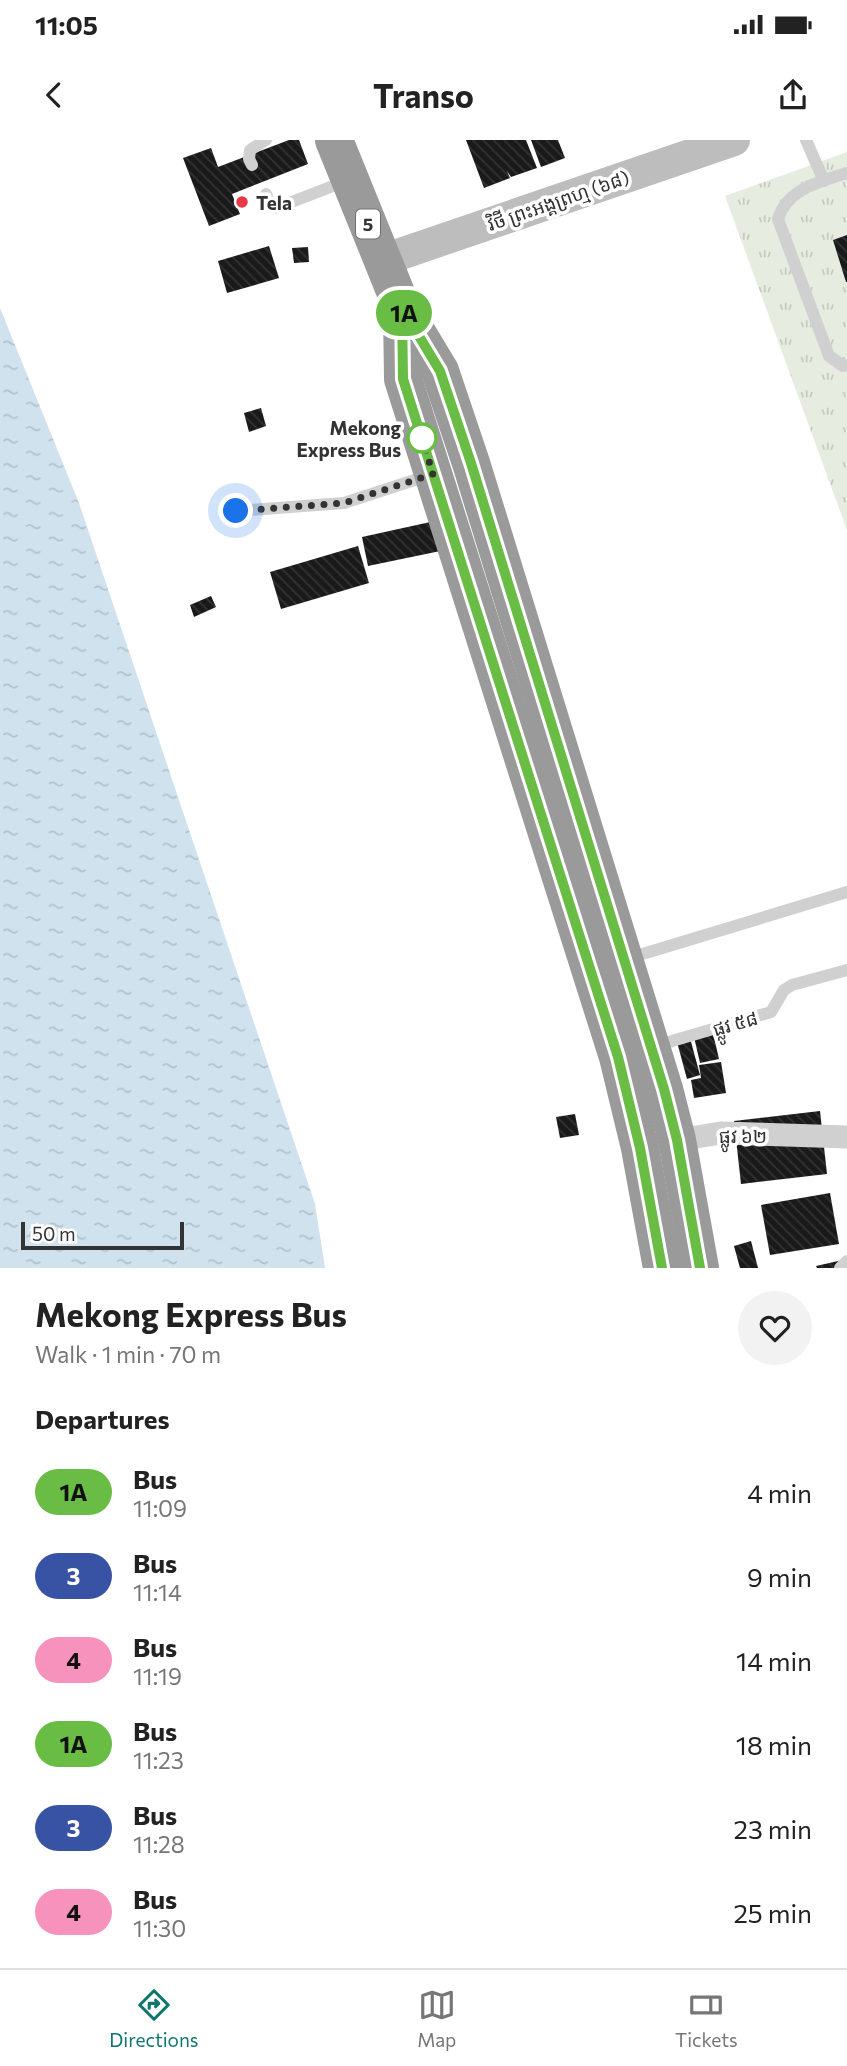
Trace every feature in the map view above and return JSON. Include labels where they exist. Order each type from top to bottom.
[{"type":"highway","name":"5","points":[[334,140],[402,308],[403,379],[452,468],[607,965],[629,1098],[658,1144],[700,1268]]},
{"type":"highway","name":"5","points":[[607,965],[652,1047],[662,1268]]},
{"type":"street","name":"វិថី ព្រះអង្គព្រហ្ម (៦៨)","points":[[383,260],[683,153],[734,140]]},
{"type":"street","name":"ផ្លូវ ៦២","points":[[658,1144],[721,1133],[847,1137]]},
{"type":"lane","points":[[251,165],[248,159],[250,150],[266,140]]},
{"type":"lane","points":[[806,140],[824,181]]},
{"type":"lane","points":[[847,173],[793,194],[782,205],[778,219],[829,356],[837,363],[847,365]]},
{"type":"lane","points":[[266,194],[270,204],[276,208],[350,179]]},
{"type":"lane","points":[[236,511],[344,503],[452,468]]},
{"type":"lane","points":[[607,965],[847,892]]},
{"type":"lane","name":"ផ្លូវ ៥៨","points":[[652,1047],[771,1012],[784,990],[792,985],[847,970]]},
{"type":"lane","points":[[840,1268],[847,1261]]},
{"type":"green space","points":[[847,152],[847,530],[725,196]]},
{"type":"water","points":[[0,308],[79,503],[315,1204],[325,1268],[0,1268]]},
{"type":"building","points":[[289,140],[299,140],[308,164],[232,194],[240,214],[209,226],[183,158],[211,148],[218,167]]},
{"type":"building","points":[[466,140],[526,140],[537,168],[511,177],[507,171],[510,178],[484,188]]},
{"type":"building","points":[[531,140],[558,140],[565,158],[541,167]]},
{"type":"building","points":[[847,235],[847,282],[846,282],[833,240]]},
{"type":"building","points":[[269,246],[279,278],[227,293],[218,261]]},
{"type":"building","points":[[308,247],[309,262],[294,263],[292,248]]},
{"type":"building","points":[[261,408],[266,426],[249,432],[244,413]]},
{"type":"building","points":[[444,519],[450,549],[368,566],[362,537]]},
{"type":"building","points":[[358,546],[369,583],[281,609],[270,572]]},
{"type":"building","points":[[211,596],[216,607],[194,617],[190,605]]},
{"type":"building","points":[[713,1033],[719,1059],[700,1063],[694,1037]]},
{"type":"building","points":[[690,1038],[700,1075],[687,1079],[677,1042]]},
{"type":"building","points":[[721,1062],[726,1093],[694,1098],[691,1080],[701,1078],[699,1065]]},
{"type":"building","points":[[820,1111],[827,1174],[741,1184],[734,1121]]},
{"type":"building","points":[[575,1114],[579,1135],[560,1138],[556,1117]]},
{"type":"building","points":[[830,1193],[839,1244],[770,1255],[761,1205]]},
{"type":"building","points":[[751,1241],[758,1268],[740,1268],[734,1246]]},
{"type":"building","points":[[847,1259],[847,1268],[816,1266]]},
{"type":"bus line","name":"1A","points":[[662,1268],[640,1148],[618,1057],[403,379],[402,308],[440,371],[471,463],[664,1089],[677,1140],[700,1268]]},
{"type":"place","name":"Tela","points":[[242,202]]},
{"type":"place","name":"Mekong Express Bus","points":[[422,438]]},
{"type":"route","points":[[236,511],[344,503],[433,474],[422,438]]}]
